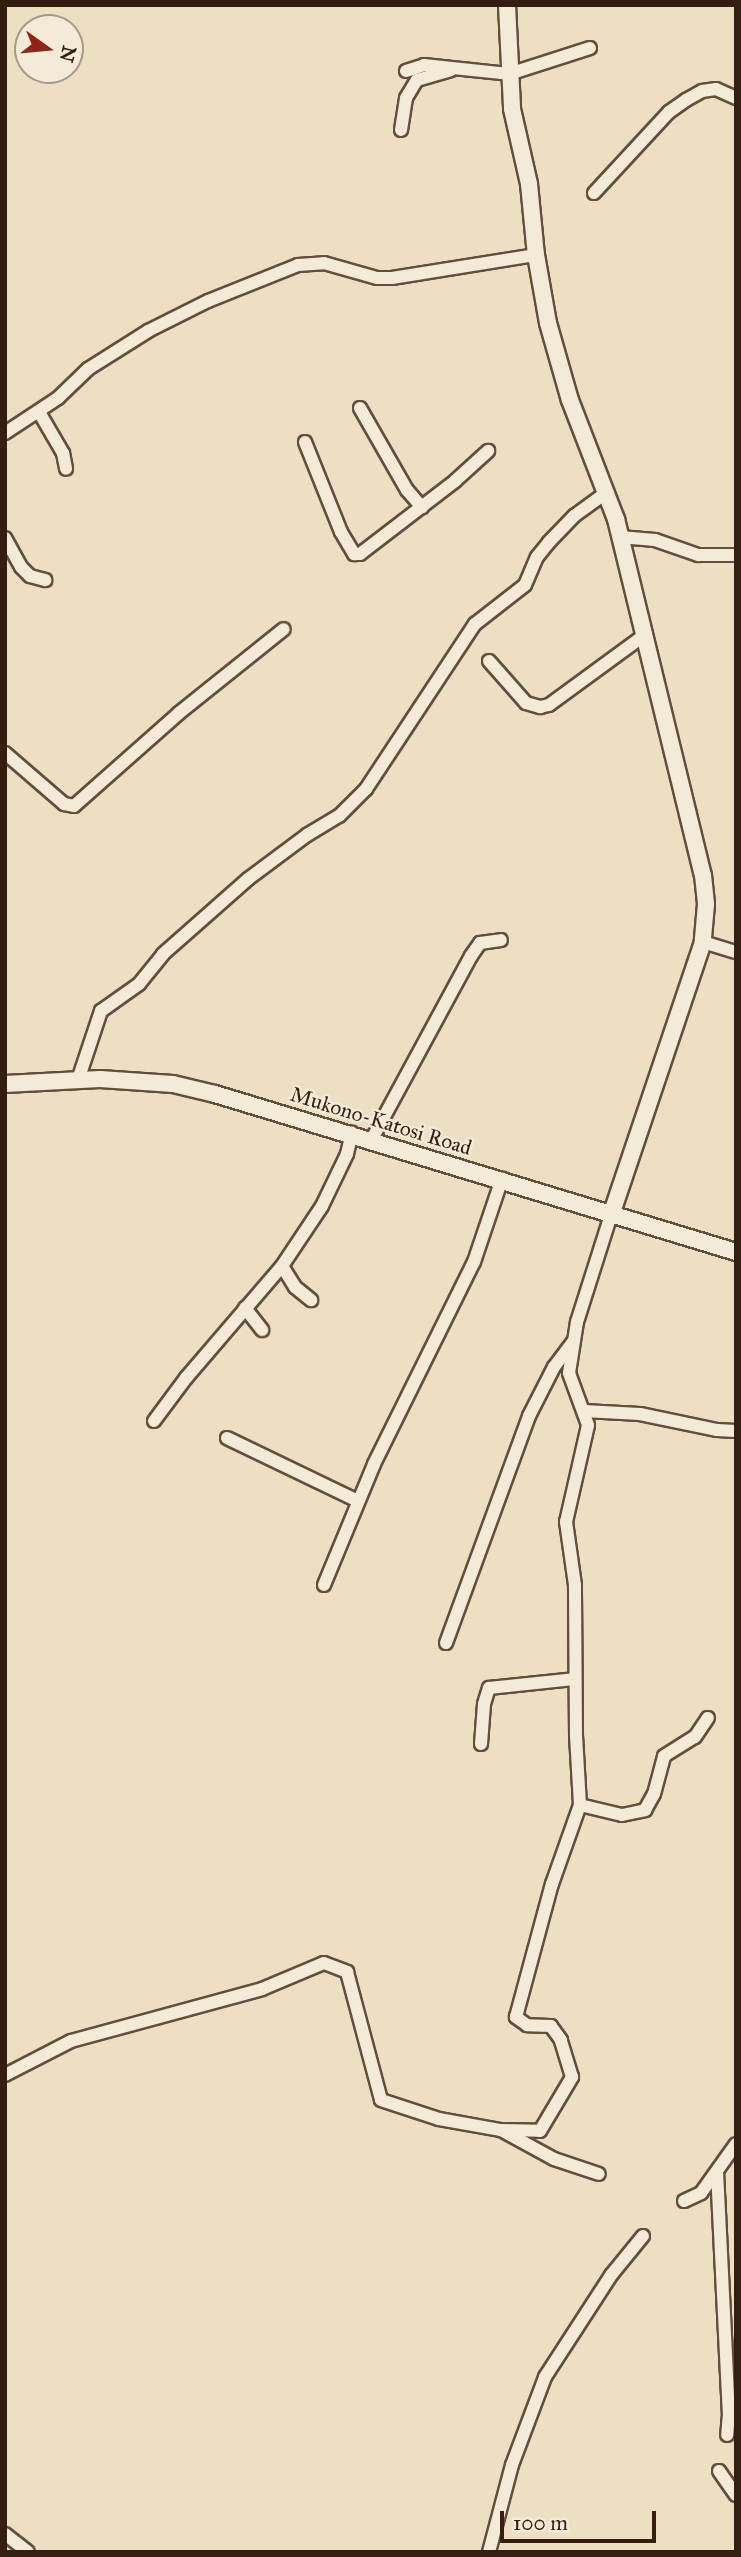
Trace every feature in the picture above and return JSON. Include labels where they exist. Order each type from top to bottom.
[{"type":"street","points":[[5,2075],[71,2041],[262,1989],[324,1962],[347,1972],[381,2100],[439,2119],[500,2130],[540,2130],[572,2077],[561,2040],[551,2026],[527,2025],[516,2017],[552,1884],[580,1805],[574,1679],[575,1585],[566,1522],[588,1424],[569,1373],[575,1339],[611,1215],[703,942],[706,912],[704,874],[620,537],[558,364],[536,255],[529,184],[512,109],[507,5]]},
{"type":"street","points":[[406,71],[424,65],[450,70],[486,69],[509,74],[590,48]]},
{"type":"street","points":[[401,130],[406,98],[417,80],[450,70]]},
{"type":"street","points":[[594,193],[669,112],[686,100],[702,91],[716,89],[736,98]]},
{"type":"street","points":[[5,433],[40,412],[88,369],[148,331],[208,301],[298,265],[324,263],[377,278],[392,278],[536,255]]},
{"type":"street","points":[[360,408],[408,489],[422,507]]},
{"type":"street","points":[[40,412],[63,453],[66,469]]},
{"type":"street","points":[[305,443],[341,532],[354,554],[360,554],[422,507],[488,451]]},
{"type":"street","points":[[78,1080],[101,1011],[139,984],[163,954],[248,879],[307,835],[339,816],[366,789],[475,624],[525,585],[537,557],[549,542],[574,516],[606,493]]},
{"type":"street","points":[[620,537],[655,540],[698,555],[736,555]]},
{"type":"street","points":[[5,538],[21,567],[30,576],[45,580]]},
{"type":"street","points":[[5,753],[64,804],[74,806],[179,713],[284,629]]},
{"type":"street","points":[[489,661],[526,703],[540,707],[549,705],[646,634]]},
{"type":"street","points":[[372,1139],[471,956],[481,943],[502,940]]},
{"type":"street","points":[[703,942],[736,952]]},
{"type":"street","name":"Mukono-Katosi Road","points":[[5,1084],[78,1080],[173,1084],[352,1133],[736,1252]]},
{"type":"street","points":[[154,1421],[282,1266],[322,1206],[348,1154],[352,1133]]},
{"type":"street","points":[[324,1585],[358,1501],[474,1262],[502,1179]]},
{"type":"street","points":[[282,1266],[295,1287],[311,1300]]},
{"type":"street","points":[[245,1308],[262,1330]]},
{"type":"street","points":[[446,1643],[529,1416],[554,1367],[575,1339]]},
{"type":"street","points":[[583,1411],[640,1414],[717,1430],[736,1431]]},
{"type":"street","points":[[227,1438],[358,1501]]},
{"type":"street","points":[[481,1744],[484,1704],[489,1688],[574,1679]]},
{"type":"street","points":[[580,1805],[622,1815],[645,1810],[654,1794],[664,1756],[695,1737],[708,1718]]},
{"type":"street","points":[[500,2130],[554,2159],[599,2174]]},
{"type":"street","points":[[684,2201],[701,2193],[736,2144]]},
{"type":"street","points":[[717,2171],[729,2414],[727,2435]]},
{"type":"street","points":[[489,2552],[512,2465],[545,2377],[612,2274],[643,2236]]},
{"type":"street","points":[[719,2471],[736,2495]]},
{"type":"street","points":[[5,2534],[28,2552]]}]
